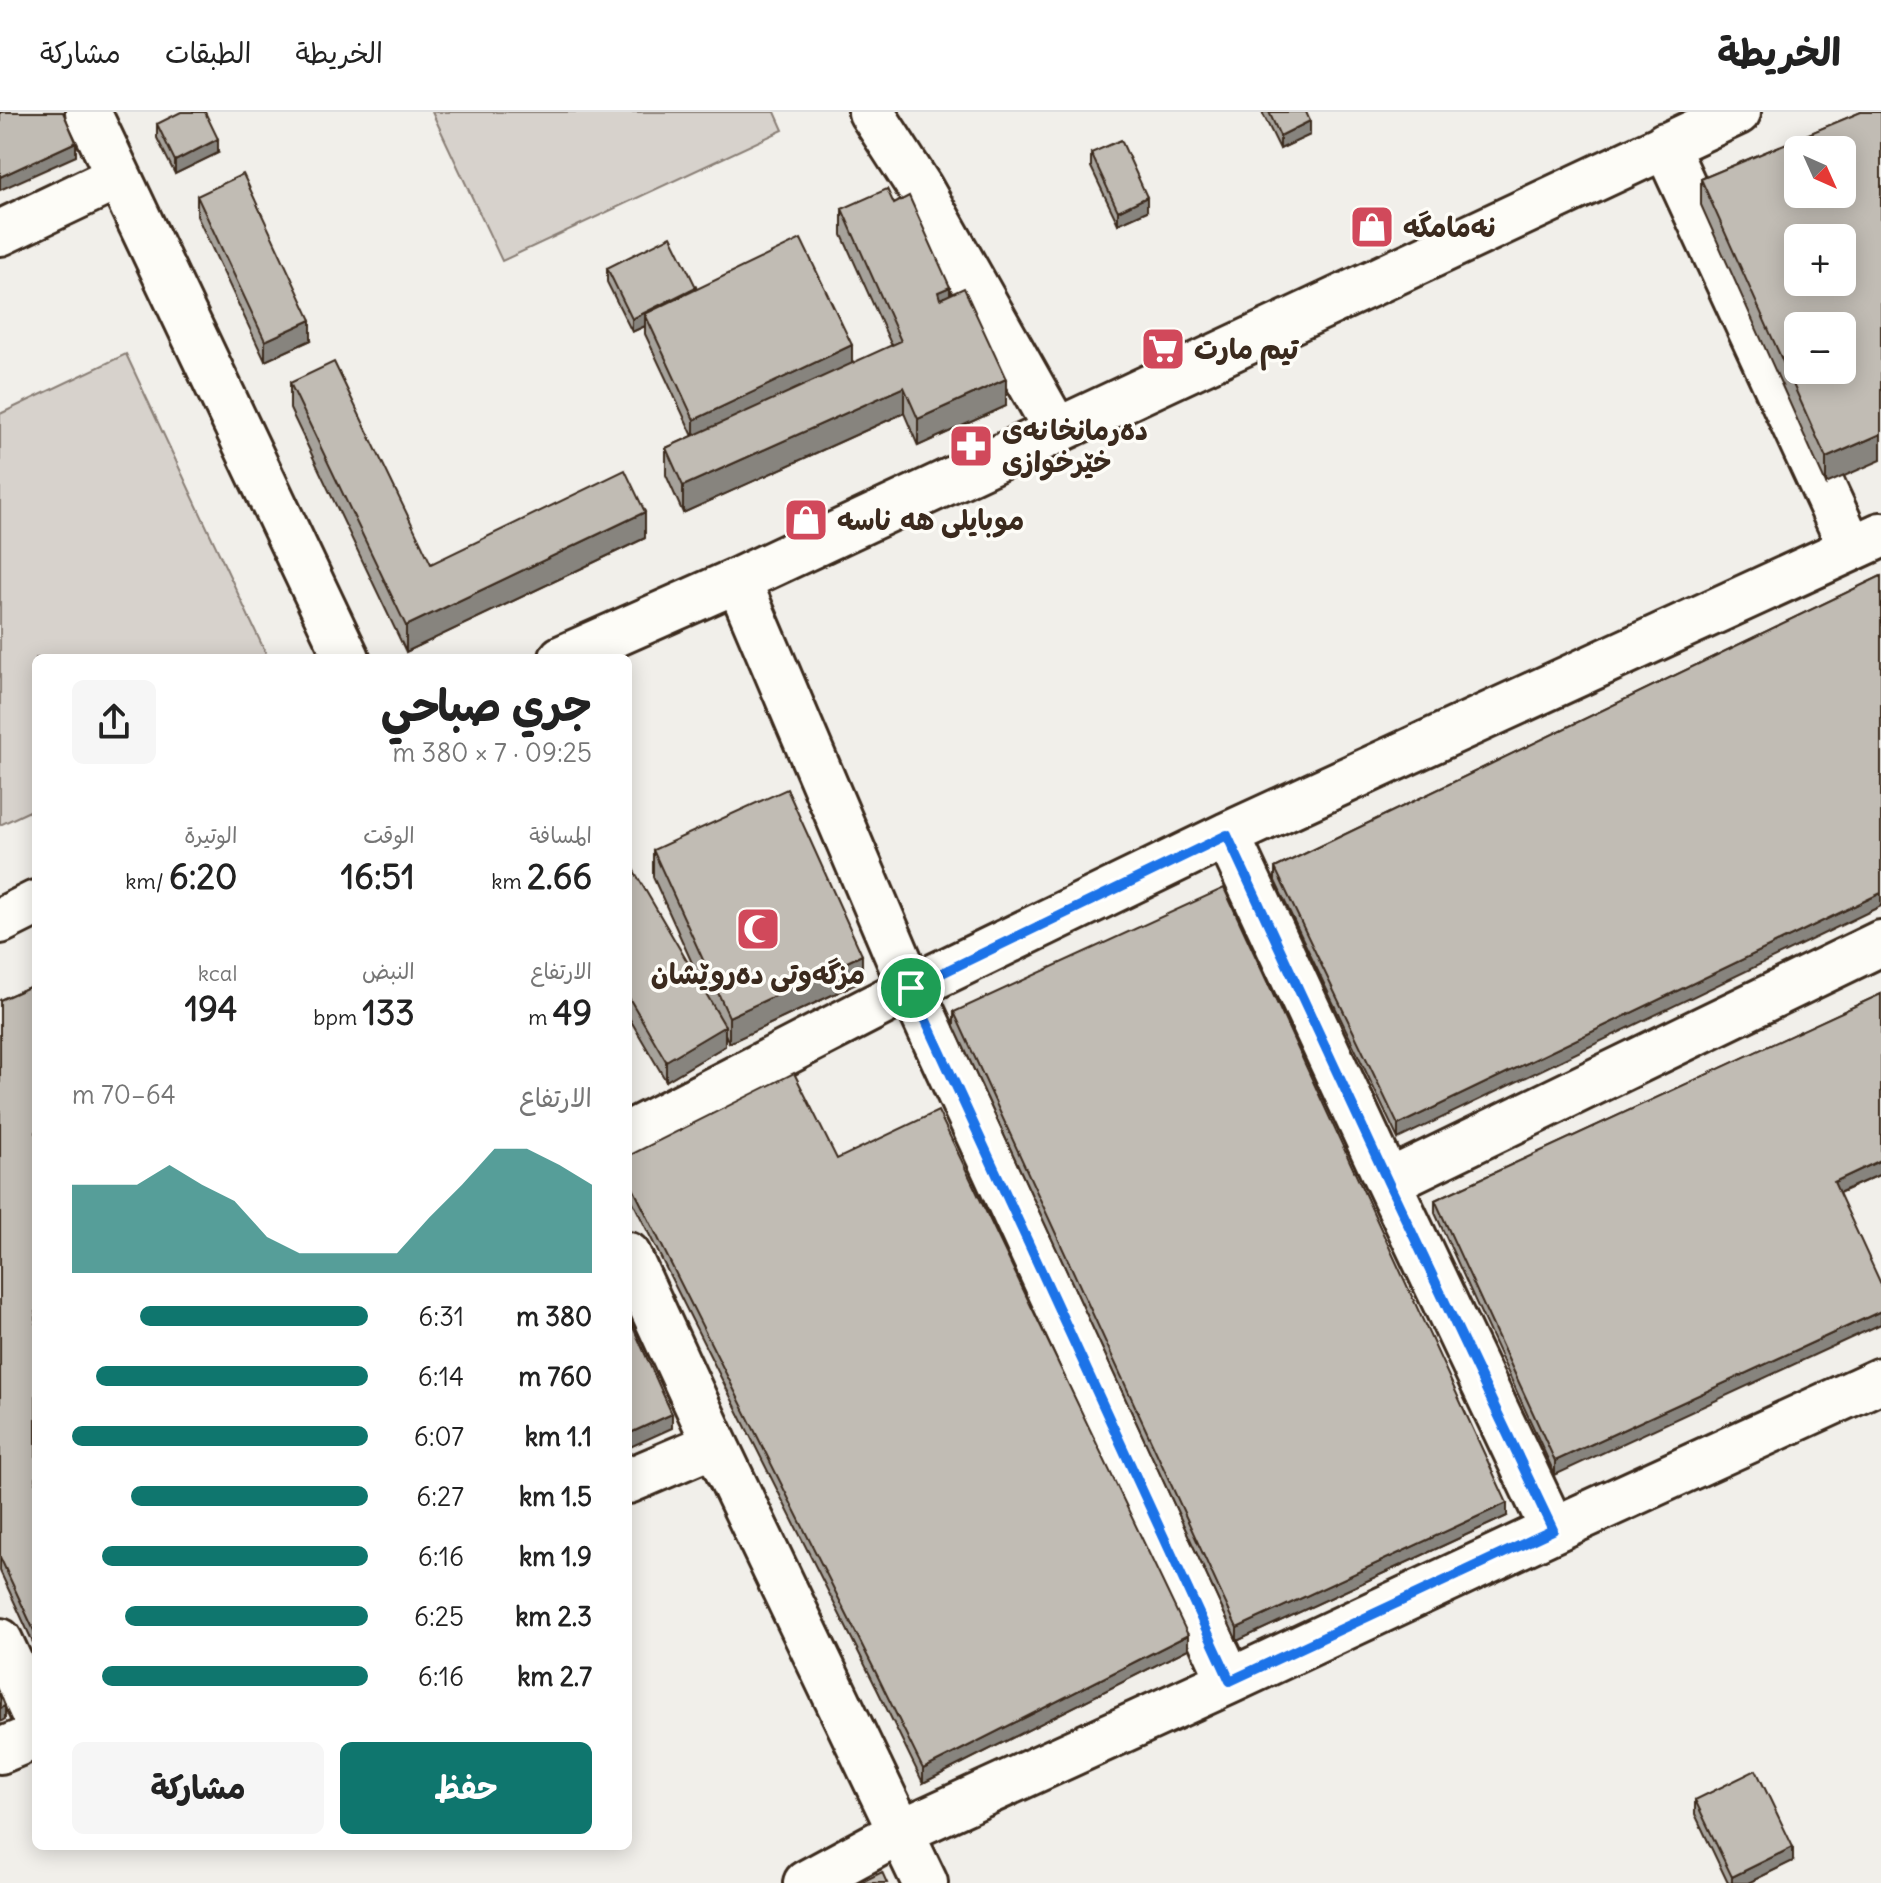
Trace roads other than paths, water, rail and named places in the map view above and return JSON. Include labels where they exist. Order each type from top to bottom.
[{"type":"street","points":[[88,112],[345,654]]},
{"type":"street","points":[[871,112],[920,188],[1057,431]]},
{"type":"street","points":[[571,654],[1057,431],[1700,124],[1866,542],[1227,835],[911,988],[632,1132]]},
{"type":"street","points":[[0,233],[118,177]]},
{"type":"street","points":[[738,580],[911,988],[1230,1681]]},
{"type":"street","points":[[1227,835],[1553,1530]]},
{"type":"street","points":[[0,921],[32,905]]},
{"type":"street","points":[[1388,1182],[1881,943]]},
{"type":"street","points":[[632,1264],[925,1883]]},
{"type":"street","points":[[806,1883],[900,1832],[1881,1380]]},
{"type":"street","points":[[632,1479],[715,1444]]},
{"type":"street","points":[[0,1641],[32,1710]]},
{"type":"street","points":[[0,1751],[32,1738]]},
{"type":"place","name":"نەمامگە","points":[[1372,227]]},
{"type":"place","name":"تیم مارت","points":[[1163,349]]},
{"type":"place","name":"دەرمانخانەی خێرخوازی","points":[[971,446]]},
{"type":"place","name":"موبایلی هه ناسه","points":[[806,520]]},
{"type":"place","name":"مزگەوتی دەروێشان","points":[[758,929]]}]
